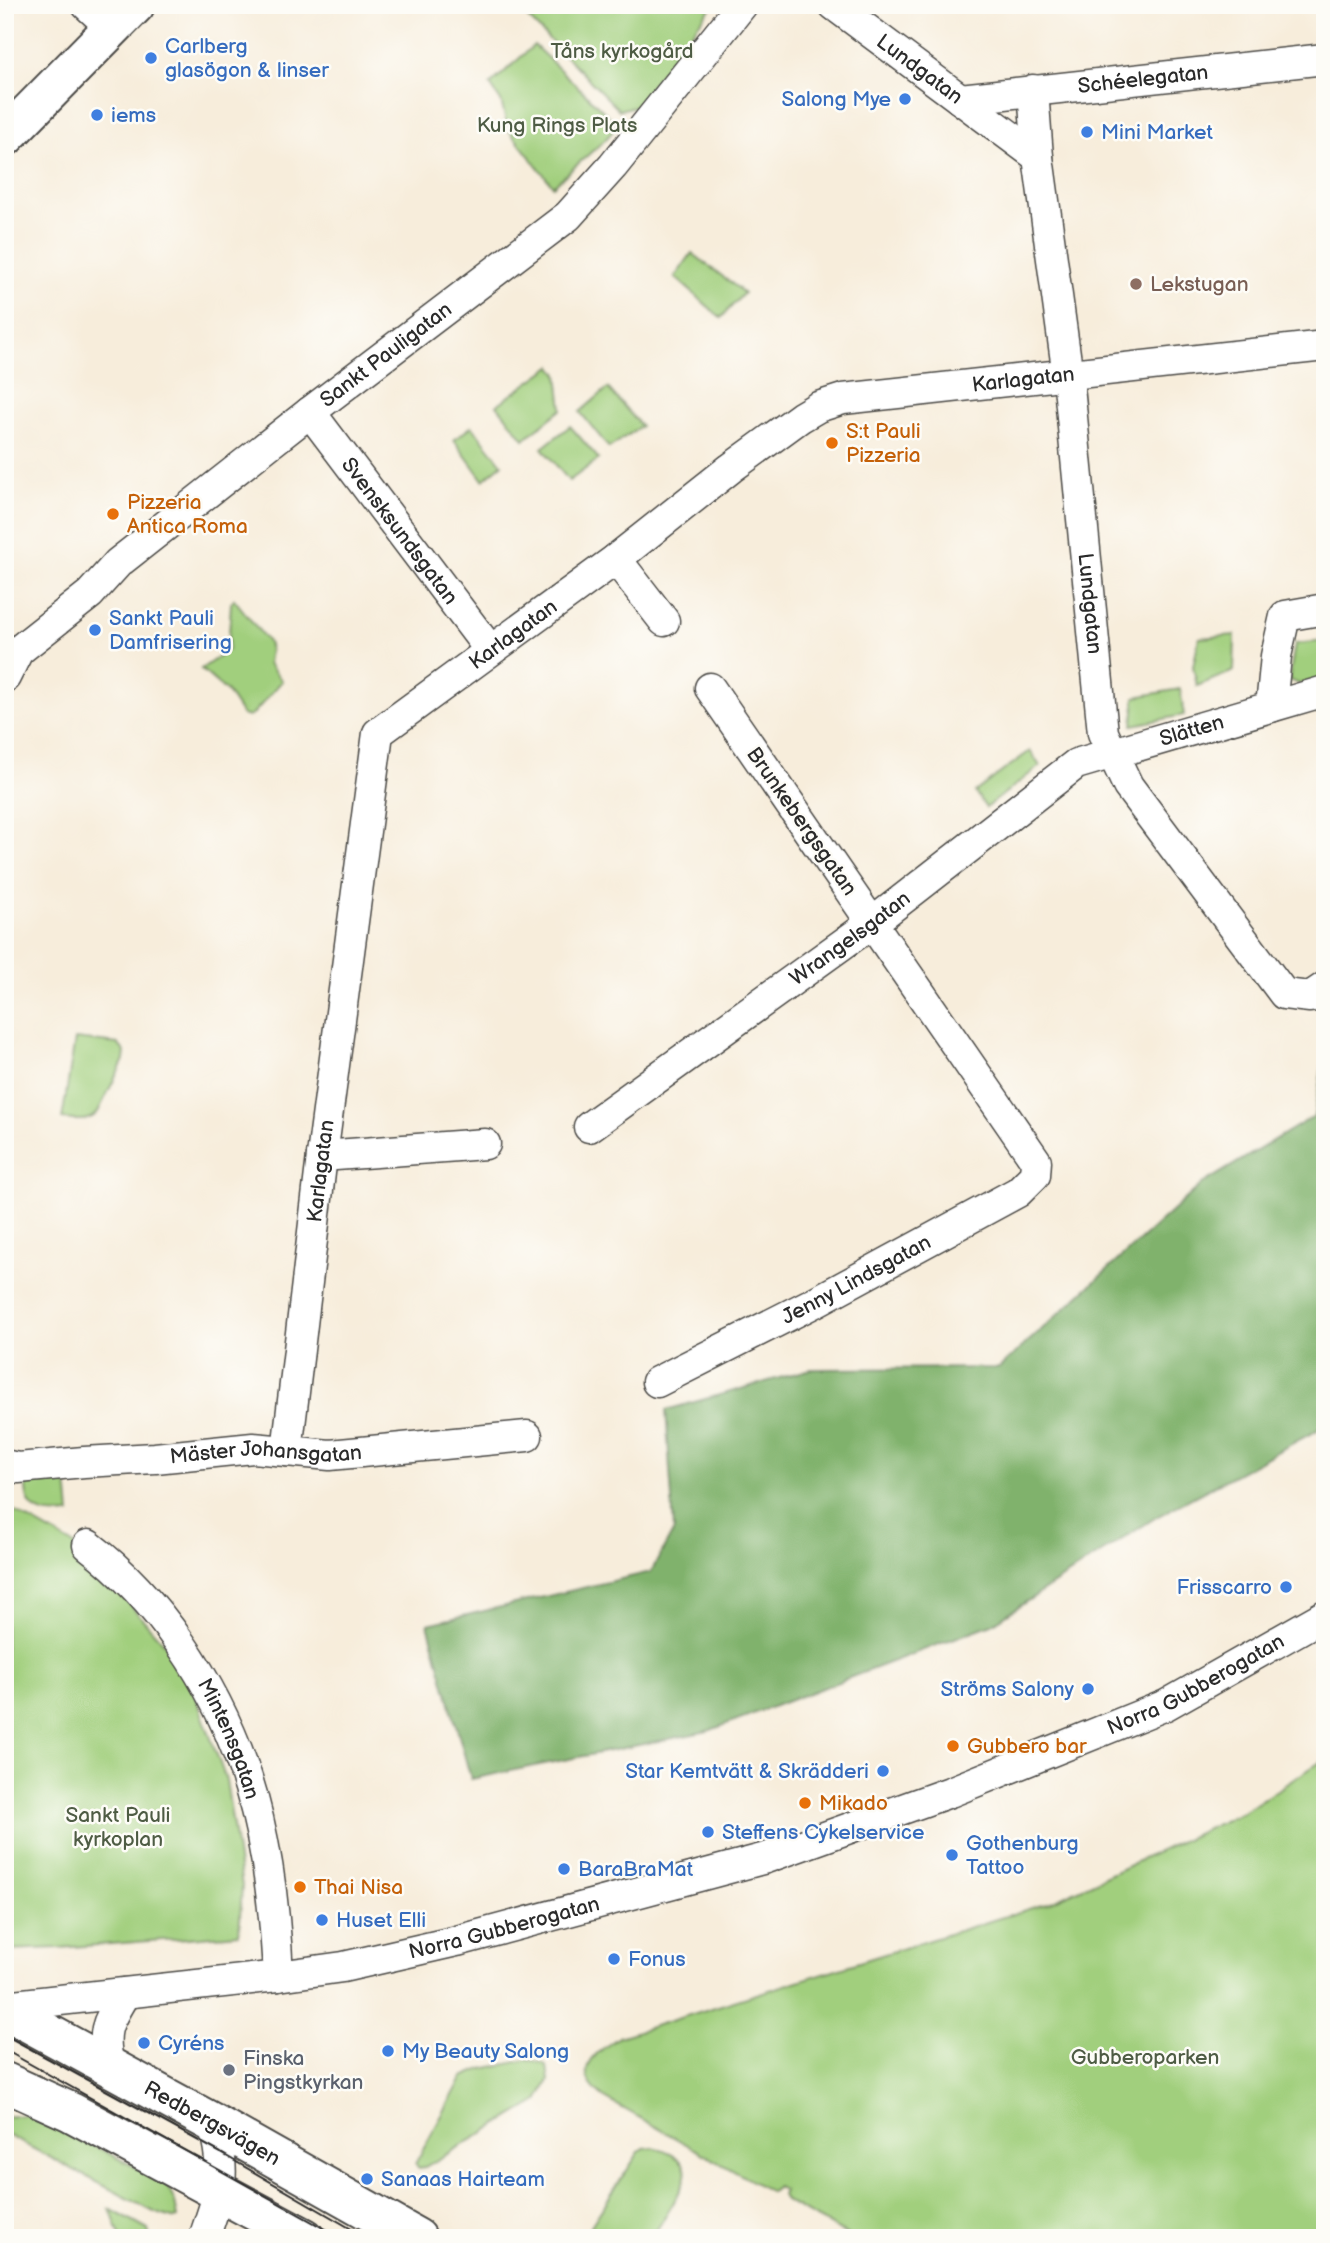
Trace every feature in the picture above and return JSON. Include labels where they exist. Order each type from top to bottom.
[{"type":"street","name":"Sankt Pauligatan","points":[[5,677],[18,651],[90,594],[118,563],[310,412],[568,216],[613,166],[742,5]]},
{"type":"street","name":"Lundgatan","points":[[834,5],[1038,157]]},
{"type":"street","points":[[5,105],[107,11]]},
{"type":"street","points":[[5,137],[107,11]]},
{"type":"street","name":"Schéelegatan","points":[[960,99],[1325,59]]},
{"type":"street","name":"Lundgatan","points":[[1033,90],[1038,157],[1068,376],[1102,733],[1128,786],[1284,995],[1310,997],[1325,987]]},
{"type":"street","name":"Karlagatan","points":[[288,1451],[322,1156],[378,733],[616,559],[731,468],[818,407],[843,399],[1325,346]]},
{"type":"street","name":"Svensksundsgatan","points":[[310,412],[490,650]]},
{"type":"street","points":[[616,559],[664,621]]},
{"type":"street","points":[[1271,706],[1276,656],[1285,616],[1325,610]]},
{"type":"street","name":"Brunkebergsgatan","points":[[710,688],[1036,1161]]},
{"type":"street","name":"Slätten","points":[[1111,752],[1325,691]]},
{"type":"street","name":"Wrangelsgatan","points":[[589,1127],[872,923],[1076,764],[1111,752]]},
{"type":"street","points":[[322,1156],[485,1144]]},
{"type":"street","name":"Jenny Lindsgatan","points":[[657,1382],[816,1302],[1018,1192],[1035,1175],[1036,1161]]},
{"type":"street","name":"Mäster Johansgatan","points":[[5,1465],[18,1468],[253,1448],[330,1455],[527,1436]]},
{"type":"street","name":"Mintensgatan","points":[[88,1545],[147,1600],[169,1627],[190,1659],[226,1726],[245,1774],[264,1848],[278,1976]]},
{"type":"street","name":"Norra Gubberogatan","points":[[5,2008],[343,1967],[457,1941],[766,1858],[950,1792],[1166,1705],[1325,1615]]},
{"type":"street","points":[[109,2066],[105,2035],[108,2021],[125,1993]]},
{"type":"street","name":"Redbergsvägen","points":[[5,2008],[417,2238]]},
{"type":"street","points":[[5,2082],[71,2112],[305,2238]]},
{"type":"street","points":[[204,2238],[219,2193],[222,2162],[214,2123]]},
{"type":"green space","name":"Tåns kyrkogård","points":[[511,5],[713,5],[636,106],[619,110],[526,16]]},
{"type":"green space","name":"Kung Rings Plats","points":[[534,45],[618,125],[553,186],[508,129],[501,101],[490,85]]},
{"type":"green space","points":[[692,253],[744,293],[721,318],[675,277]]},
{"type":"green space","points":[[552,366],[558,374],[562,409],[524,439],[497,405]]},
{"type":"green space","points":[[608,388],[641,426],[609,448],[580,412]]},
{"type":"green space","points":[[472,426],[502,464],[483,480],[454,440]]},
{"type":"green space","points":[[570,426],[599,459],[569,481],[542,448]]},
{"type":"green space","points":[[234,599],[268,642],[268,663],[282,681],[248,717],[242,715],[227,692],[201,669],[228,650],[231,603]]},
{"type":"green space","points":[[1235,635],[1234,671],[1197,686],[1193,666],[1199,638]]},
{"type":"green space","points":[[1325,641],[1325,678],[1299,684],[1289,680],[1295,644]]},
{"type":"green space","points":[[1180,689],[1184,715],[1133,725],[1135,697]]},
{"type":"green space","points":[[1030,751],[1040,766],[986,808],[975,792]]},
{"type":"green space","points":[[75,1039],[118,1044],[125,1052],[124,1060],[98,1112],[91,1118],[82,1120],[62,1119]]},
{"type":"green space","points":[[1325,1052],[1325,1426],[1158,1516],[992,1624],[708,1731],[471,1779],[428,1624],[651,1572],[674,1530],[666,1410],[811,1369],[999,1368],[1202,1184],[1314,1116]]},
{"type":"green space","points":[[67,1480],[70,1514],[46,1514],[39,1512],[30,1503],[26,1486],[29,1482]]},
{"type":"green space","name":"Sankt Pauli kyrkoplan","points":[[5,1506],[81,1549],[185,1667],[226,1780],[242,1886],[239,1934],[5,1950]]},
{"type":"green space","name":"Gubberoparken","points":[[1325,1759],[1325,2238],[853,2238],[785,2201],[782,2195],[784,2191],[777,2187],[771,2192],[603,2097],[588,2079],[587,2071],[594,2057],[619,2037],[1051,1902],[1243,1812]]},
{"type":"green space","points":[[527,2060],[547,2066],[549,2080],[538,2101],[425,2167],[419,2168],[415,2164],[463,2077],[482,2069]]},
{"type":"green space","points":[[33,2114],[166,2183],[175,2202],[178,2218],[154,2212],[5,2134],[5,2117]]},
{"type":"green space","points":[[653,2147],[680,2160],[685,2168],[685,2175],[679,2193],[652,2238],[583,2238],[639,2152]]},
{"type":"green space","points":[[110,2209],[148,2230],[150,2238],[121,2238]]},
{"type":"tram line","points":[[5,2035],[221,2153],[367,2238]]},
{"type":"tram line","points":[[5,2050],[341,2238]]},
{"type":"place","name":"Carlberg glasögon & linser","points":[[151,58]]},
{"type":"place","name":"Salong Mye","points":[[905,99]]},
{"type":"place","name":"iems","points":[[97,115]]},
{"type":"place","name":"Mini Market","points":[[1087,132]]},
{"type":"place","name":"Lekstugan","points":[[1136,284]]},
{"type":"place","name":"S:t Pauli Pizzeria","points":[[832,443]]},
{"type":"place","name":"Pizzeria Antica Roma","points":[[113,514]]},
{"type":"place","name":"Sankt Pauli Damfrisering","points":[[95,630]]},
{"type":"place","name":"Frisscarro","points":[[1286,1587]]},
{"type":"place","name":"Ströms Salony","points":[[1088,1689]]},
{"type":"place","name":"Gubbero bar","points":[[953,1746]]},
{"type":"place","name":"Star Kemtvätt & Skrädderi","points":[[883,1771]]},
{"type":"place","name":"Mikado","points":[[805,1803]]},
{"type":"place","name":"Steffens Cykelservice","points":[[708,1832]]},
{"type":"place","name":"Gothenburg Tattoo","points":[[952,1855]]},
{"type":"place","name":"BaraBraMat","points":[[564,1869]]},
{"type":"place","name":"Thai Nisa","points":[[300,1887]]},
{"type":"place","name":"Huset Elli","points":[[322,1920]]},
{"type":"place","name":"Fonus","points":[[614,1959]]},
{"type":"place","name":"Cyréns","points":[[144,2043]]},
{"type":"place","name":"My Beauty Salong","points":[[388,2051]]},
{"type":"place","name":"Finska Pingstkyrkan","points":[[229,2070]]},
{"type":"place","name":"Sanaas Hairteam","points":[[367,2179]]}]
